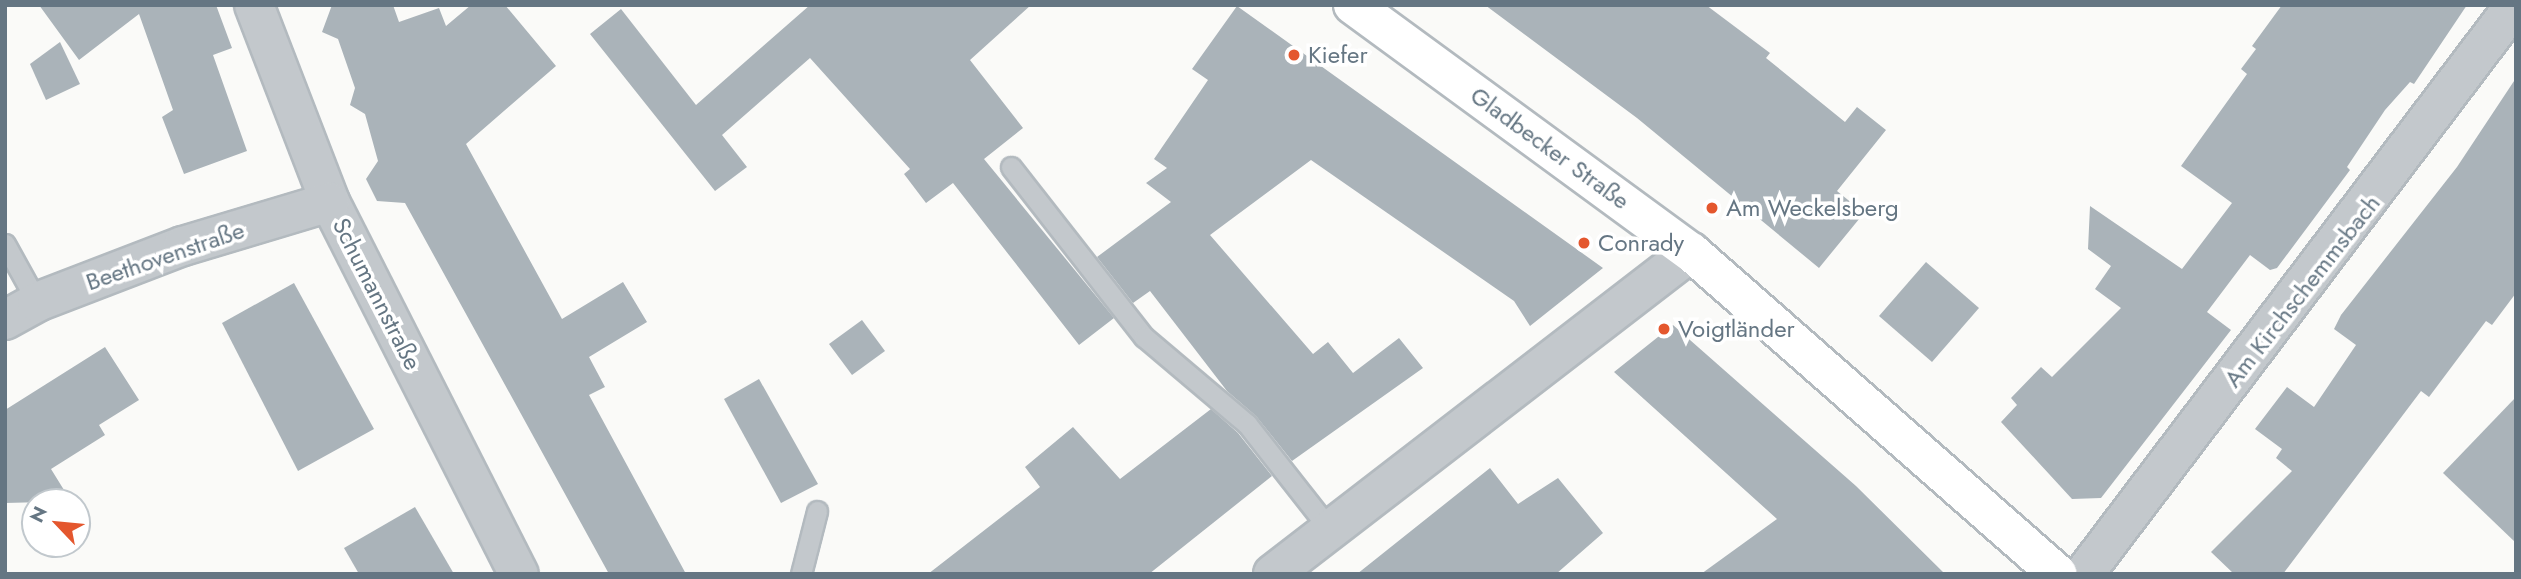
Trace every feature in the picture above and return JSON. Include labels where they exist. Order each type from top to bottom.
[{"type":"main road","name":"Gladbecker Straße","points":[[1353,5],[1692,252],[2058,574]]},
{"type":"street","name":"Schumannstraße","points":[[254,5],[330,202],[519,574]]},
{"type":"street","name":"Am Kirchschemmsbach","points":[[2084,574],[2515,5]]},
{"type":"street","name":"Beethovenstraße","points":[[21,311],[183,246],[330,202]]},
{"type":"street","points":[[1273,574],[1692,252]]},
{"type":"lane","points":[[1011,166],[1144,337],[1247,424],[1330,530]]},
{"type":"lane","points":[[5,244],[21,311]]},
{"type":"lane","points":[[801,574],[817,511]]},
{"type":"building","points":[[39,5],[216,5],[232,48],[213,55],[247,151],[184,174],[162,117],[173,110],[139,14],[79,60]]},
{"type":"building","points":[[332,5],[393,5],[399,22],[439,8],[446,26],[471,5],[505,5],[556,66],[466,144],[562,319],[623,282],[647,322],[589,357],[605,387],[589,395],[686,574],[609,574],[405,203],[377,201],[366,179],[378,161],[365,114],[350,105],[355,88],[338,39],[322,32]]},
{"type":"building","points":[[810,5],[1031,5],[970,60],[1023,128],[984,159],[1114,318],[1079,345],[953,183],[926,203],[904,174],[910,169],[810,58],[722,135],[747,167],[715,191],[590,34],[621,9],[696,105]]},
{"type":"building","points":[[1485,5],[1706,5],[1770,53],[1766,58],[1845,122],[1857,107],[1886,130],[1837,191],[1864,213],[1819,268],[1637,118]]},
{"type":"building","points":[[2282,5],[2467,5],[2414,84],[2410,82],[2385,110],[2347,167],[2350,170],[2277,268],[2270,270],[2250,255],[2207,312],[2231,330],[2101,498],[2072,499],[2001,422],[2017,405],[2011,398],[2041,367],[2052,377],[2121,308],[2095,289],[2111,266],[2088,249],[2090,206],[2182,269],[2232,203],[2181,166],[2247,74],[2241,69],[2256,49],[2252,46]]},
{"type":"building","points":[[1237,6],[1603,268],[1530,326],[1514,301],[1311,160],[1210,235],[1313,354],[1328,342],[1353,373],[1399,338],[1423,368],[1292,461],[1256,416],[1227,391],[1150,291],[1133,303],[1097,257],[1171,202],[1146,183],[1167,168],[1154,159],[1208,80],[1192,69]]},
{"type":"building","points":[[60,42],[80,84],[46,100],[30,64]]},
{"type":"building","points":[[2516,78],[2516,293],[2492,325],[2486,321],[2429,397],[2421,391],[2283,574],[2234,574],[2211,552],[2292,471],[2276,458],[2282,449],[2255,429],[2287,387],[2314,407],[2356,345],[2334,329],[2341,315],[2457,167]]},
{"type":"building","points":[[1926,262],[1979,308],[1932,362],[1879,316]]},
{"type":"building","points":[[294,283],[374,429],[298,471],[222,323]]},
{"type":"building","points":[[862,320],[885,351],[852,375],[829,344]]},
{"type":"building","points":[[1673,325],[1856,486],[1945,574],[1701,574],[1777,519],[1614,372]]},
{"type":"building","points":[[105,347],[139,400],[99,425],[105,435],[51,469],[63,488],[21,488],[21,503],[5,503],[5,410]]},
{"type":"building","points":[[759,379],[818,484],[781,503],[724,399]]},
{"type":"building","points":[[2516,397],[2516,543],[2443,473]]},
{"type":"building","points":[[1211,409],[1238,433],[1272,476],[1149,574],[928,574],[1040,487],[1025,467],[1073,427],[1120,479]]},
{"type":"building","points":[[1490,468],[1518,504],[1558,478],[1603,533],[1556,574],[1357,574]]},
{"type":"building","points":[[415,507],[454,574],[359,574],[344,548]]},
{"type":"place","name":"Kiefer","points":[[1294,55]]},
{"type":"place","name":"Am Weckelsberg","points":[[1712,208]]},
{"type":"place","name":"Conrady","points":[[1584,243]]},
{"type":"place","name":"Voigtländer","points":[[1664,329]]}]
